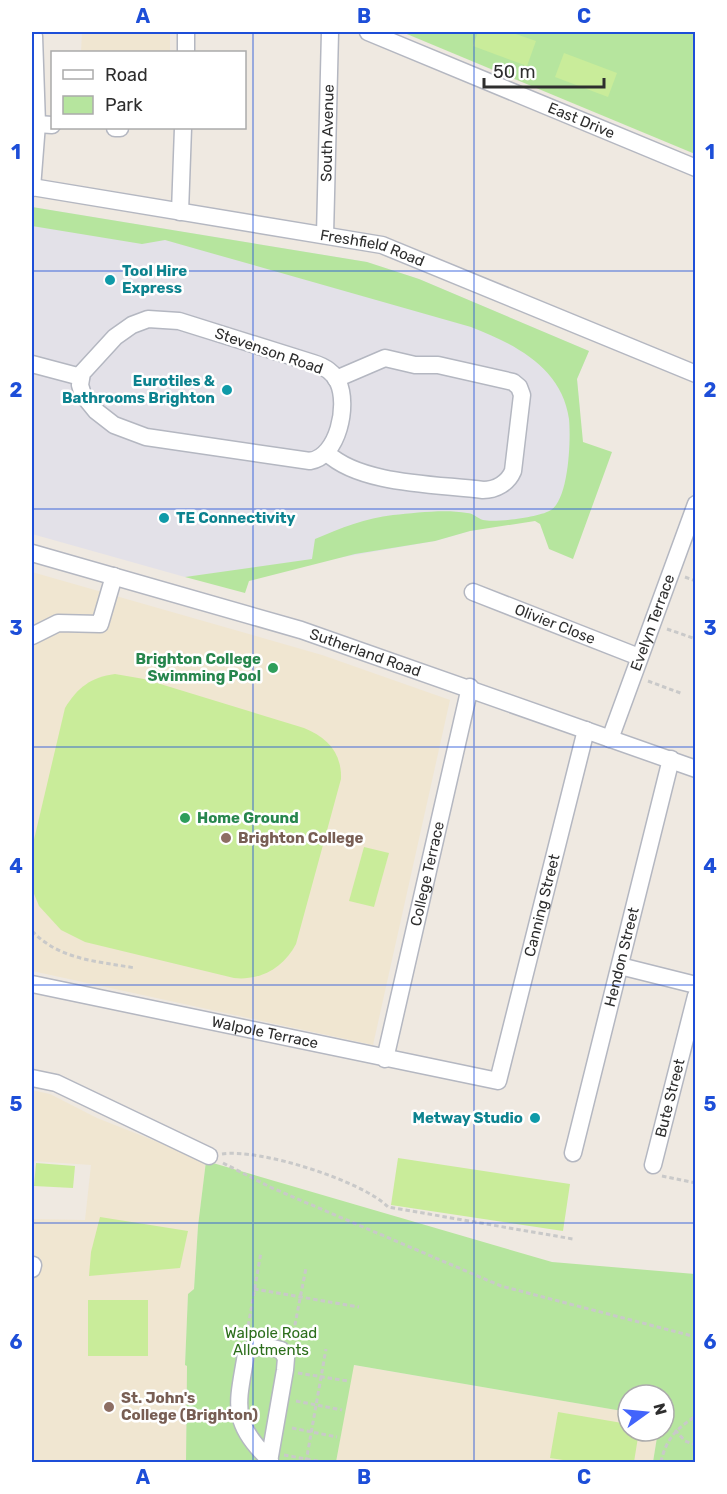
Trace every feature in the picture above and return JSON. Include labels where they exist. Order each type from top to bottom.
[{"type":"street","points":[[186,32],[186,51]]},
{"type":"street","name":"South Avenue","points":[[325,235],[330,32]]},
{"type":"street","name":"East Drive","points":[[368,32],[696,168]]},
{"type":"street","points":[[32,188],[45,124],[34,36]]},
{"type":"street","points":[[180,212],[183,129]]},
{"type":"street","name":"Freshfield Road","points":[[32,188],[382,246],[410,255],[696,375]]},
{"type":"street","name":"Stevenson Road","points":[[81,377],[90,362],[115,337],[132,325],[158,318],[179,321],[319,365],[336,379],[341,391],[341,414],[327,453]]},
{"type":"street","points":[[32,364],[81,377],[83,395],[92,407],[114,425],[158,440],[310,461],[327,453],[343,466],[375,475],[483,490],[493,489],[512,474],[522,395],[519,387],[513,382],[438,365],[415,365],[385,358],[336,379]]},
{"type":"street","name":"Evelyn Terrace","points":[[610,739],[696,504]]},
{"type":"street","name":"Sutherland Road","points":[[32,553],[301,630],[470,687],[696,768]]},
{"type":"street","points":[[32,636],[58,623],[100,624],[114,576]]},
{"type":"street","name":"Olivier Close","points":[[473,592],[639,657]]},
{"type":"street","name":"College Terrace","points":[[385,1059],[470,687]]},
{"type":"street","name":"Canning Street","points":[[498,1081],[586,730]]},
{"type":"street","name":"Hendon Street","points":[[573,1153],[671,759]]},
{"type":"street","points":[[620,966],[696,985]]},
{"type":"street","name":"Walpole Terrace","points":[[32,984],[498,1081]]},
{"type":"street","name":"Bute Street","points":[[653,1165],[696,996]]},
{"type":"street","points":[[32,1078],[56,1083],[209,1156]]},
{"type":"street","points":[[268,1348],[284,1362],[270,1458],[249,1435],[237,1411],[249,1350],[268,1348]]},
{"type":"path","points":[[685,577],[696,581]]},
{"type":"path","points":[[667,629],[696,639]]},
{"type":"path","points":[[648,681],[683,694]]},
{"type":"path","points":[[32,931],[46,945],[61,953],[135,969]]},
{"type":"path","points":[[209,1156],[226,1153],[265,1158],[315,1171],[356,1186],[377,1195],[388,1207],[573,1239]]},
{"type":"path","points":[[209,1156],[272,1188],[501,1286],[696,1337]]},
{"type":"path","points":[[653,1165],[651,1174],[696,1183]]},
{"type":"path","points":[[249,1350],[246,1339],[261,1252]]},
{"type":"path","points":[[306,1268],[291,1348],[284,1362],[321,1377],[348,1382]]},
{"type":"path","points":[[254,1289],[359,1306]]},
{"type":"path","points":[[306,1461],[326,1349]]},
{"type":"path","points":[[280,1398],[342,1410]]},
{"type":"path","points":[[676,1429],[696,1416]]},
{"type":"path","points":[[275,1425],[338,1437]]},
{"type":"path","points":[[676,1431],[685,1441],[696,1445]]},
{"type":"path","points":[[661,1462],[666,1443]]},
{"type":"path","points":[[270,1458],[323,1462]]},
{"type":"shaded area","points":[[82,32],[170,32],[170,51],[81,51]]},
{"type":"shaded area","points":[[32,207],[367,262],[419,279],[589,351],[577,379],[580,412],[565,503],[545,516],[470,531],[435,541],[332,559],[185,577],[32,534]]},
{"type":"shaded area","name":"Brighton College","points":[[32,572],[322,655],[450,700],[373,1045],[32,971]]},
{"type":"shaded area","points":[[32,1090],[50,1094],[97,1118],[206,1161],[198,1226],[194,1289],[188,1295],[185,1364],[187,1365],[186,1462],[32,1462],[32,1219],[85,1220],[91,1165],[32,1161]]},
{"type":"shaded area","points":[[353,1365],[616,1410],[616,1443],[656,1443],[653,1462],[336,1462]]},
{"type":"green space","points":[[402,32],[695,32],[695,154]]},
{"type":"green space","points":[[478,32],[510,32],[536,41],[527,66],[473,46]]},
{"type":"green space","points":[[564,53],[617,73],[608,97],[555,77]]},
{"type":"green space","points":[[32,207],[367,262],[419,279],[589,351],[577,379],[583,442],[612,452],[573,559],[549,549],[540,524],[535,521],[470,531],[435,541],[355,554],[249,581],[245,593],[185,577],[312,559],[315,539],[383,516],[449,511],[469,513],[483,520],[497,521],[546,513],[557,503],[562,494],[568,468],[570,428],[565,401],[547,372],[534,360],[504,341],[471,327],[165,240],[142,244],[32,226]]},
{"type":"green space","name":"Home Ground","points":[[115,674],[144,679],[304,728],[320,736],[336,754],[341,779],[296,944],[285,959],[271,971],[253,977],[234,978],[85,942],[61,930],[39,906],[32,889],[32,848],[65,708],[80,689],[99,678]]},
{"type":"green space","points":[[364,847],[389,853],[374,907],[349,901]]},
{"type":"green space","points":[[398,1158],[570,1184],[563,1231],[391,1205]]},
{"type":"green space","name":"Walpole Road Allotments","points":[[206,1161],[552,1262],[695,1274],[695,1462],[653,1462],[656,1443],[676,1443],[676,1383],[616,1383],[616,1410],[354,1365],[336,1462],[186,1462],[187,1366],[185,1365],[188,1294],[194,1289],[198,1226]]},
{"type":"green space","points":[[36,1163],[75,1166],[73,1188],[34,1186]]},
{"type":"green space","points":[[100,1217],[188,1231],[180,1268],[89,1276],[91,1252]]},
{"type":"green space","points":[[88,1300],[148,1300],[148,1356],[88,1356]]},
{"type":"green space","points":[[558,1412],[616,1422],[616,1443],[637,1443],[634,1462],[576,1462],[550,1458]]},
{"type":"place","name":"Tool Hire Express","points":[[110,280]]},
{"type":"place","name":"Eurotiles & Bathrooms Brighton","points":[[227,390]]},
{"type":"place","name":"TE Connectivity","points":[[164,518]]},
{"type":"place","name":"Brighton College Swimming Pool","points":[[273,668]]},
{"type":"place","name":"Home Ground","points":[[185,818]]},
{"type":"place","name":"Brighton College","points":[[226,838]]},
{"type":"place","name":"Metway Studio","points":[[535,1118]]},
{"type":"place","name":"St. John's College (Brighton)","points":[[109,1407]]}]
